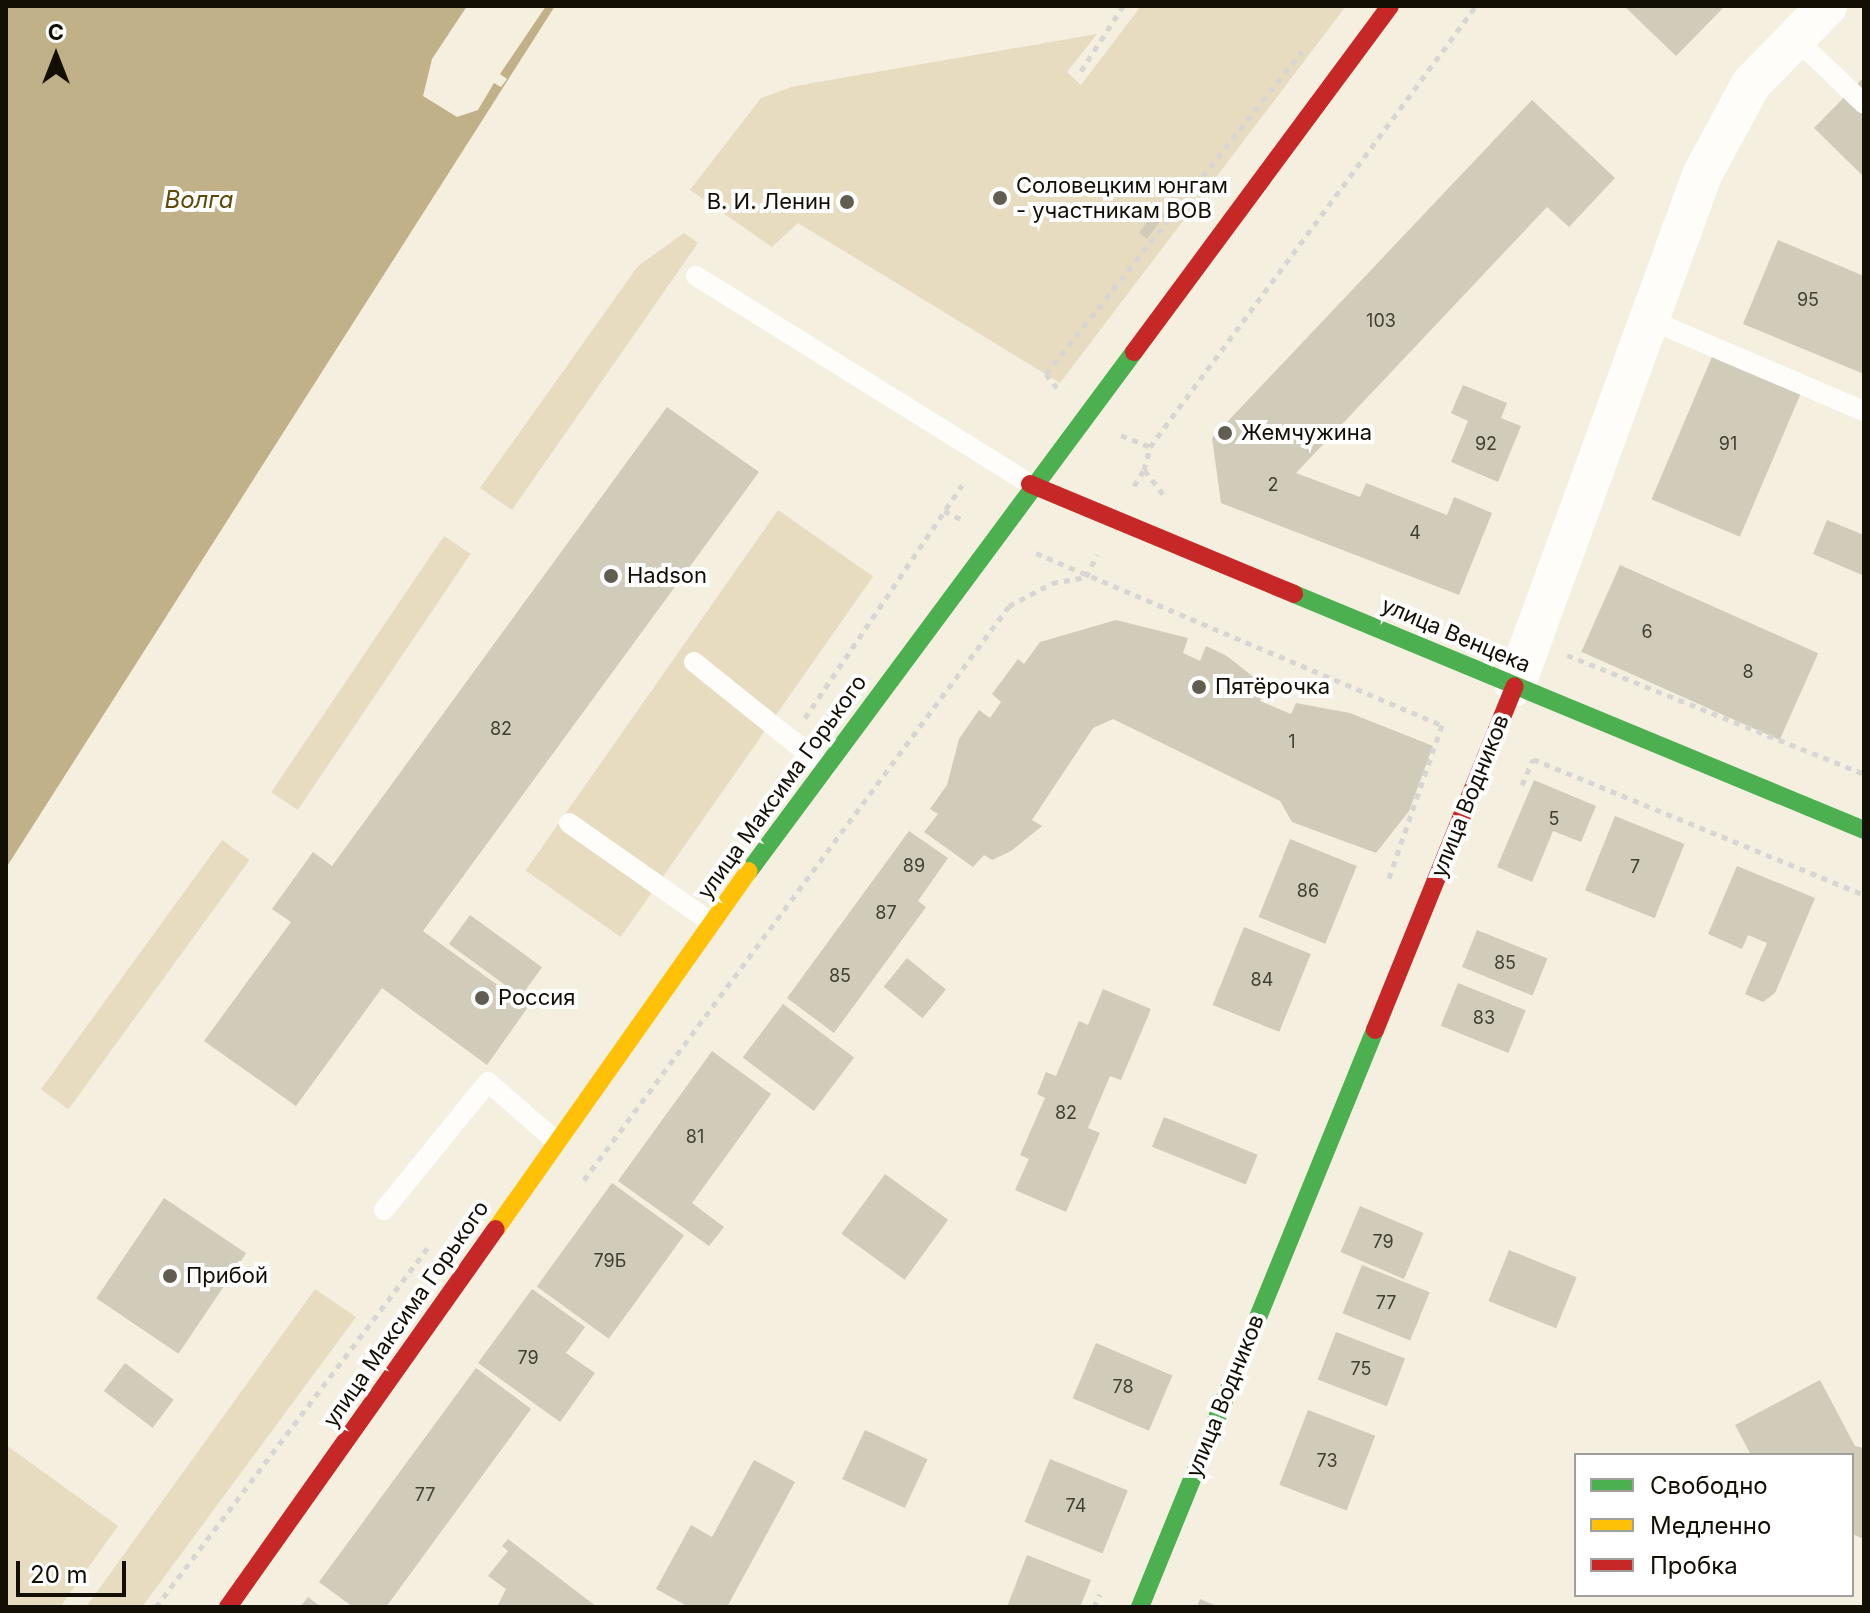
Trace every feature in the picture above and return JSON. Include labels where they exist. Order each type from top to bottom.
[{"type":"main road","name":"улица Максима Горького","points":[[228,1607],[712,923],[998,535],[1030,484],[1390,6]]},
{"type":"main road","name":"улица Венцека","points":[[1030,484],[1864,830]]},
{"type":"main road","name":"улица Водников","points":[[1140,1607],[1515,686]]},
{"type":"street","name":"улица Водников","points":[[1515,686],[1702,175],[1751,84],[1827,6]]},
{"type":"lane","points":[[1795,38],[1864,104]]},
{"type":"lane","points":[[696,276],[1030,484]]},
{"type":"lane","points":[[1648,319],[1864,411]]},
{"type":"lane","points":[[694,662],[826,768]]},
{"type":"lane","points":[[569,823],[712,923]]},
{"type":"lane","points":[[384,1210],[488,1082],[557,1142]]},
{"type":"path","points":[[1081,71],[1123,6]]},
{"type":"path","points":[[1086,577],[1144,470],[1150,447],[1476,6]]},
{"type":"path","points":[[1046,374],[1307,45]]},
{"type":"path","points":[[1144,470],[1178,501]]},
{"type":"path","points":[[790,740],[962,485]]},
{"type":"path","points":[[944,511],[1086,577],[1442,725],[1382,897]]},
{"type":"path","points":[[576,1191],[1009,606],[1052,583],[1086,577]]},
{"type":"path","points":[[1566,655],[1864,774]]},
{"type":"path","points":[[1514,803],[1533,759],[1864,895]]},
{"type":"path","points":[[156,1607],[439,1233]]},
{"type":"path","points":[[1094,1607],[1107,1578]]},
{"type":"shaded area","points":[[1141,6],[1346,6],[1060,383],[798,223],[772,247],[690,190],[761,98],[795,86],[1097,34],[1067,72],[1081,85]]},
{"type":"shaded area","points":[[684,233],[698,243],[512,510],[480,488],[638,266]]},
{"type":"shaded area","points":[[778,510],[873,577],[621,937],[526,870]]},
{"type":"shaded area","points":[[444,536],[471,554],[298,810],[271,792]]},
{"type":"shaded area","points":[[222,840],[250,860],[68,1109],[41,1089]]},
{"type":"shaded area","points":[[315,1289],[356,1317],[142,1607],[86,1607]]},
{"type":"shaded area","points":[[6,1445],[118,1526],[60,1607],[6,1607]]},
{"type":"water","name":"Волга","points":[[6,6],[555,6],[6,868]]},
{"type":"pier","points":[[467,6],[546,6],[500,74],[507,79],[501,87],[494,83],[478,110],[457,117],[423,96],[432,59]]},
{"type":"building","points":[[1624,6],[1725,6],[1676,56]]},
{"type":"building","points":[[1864,77],[1864,177],[1814,128]]},
{"type":"building","points":[[1532,100],[1615,178],[1569,227],[1547,207],[1296,473],[1360,497],[1366,483],[1447,515],[1454,497],[1492,513],[1459,595],[1221,503],[1212,438]]},
{"type":"building","points":[[1157,209],[1165,215],[1147,239],[1139,233]]},
{"type":"building","points":[[1778,240],[1864,276],[1864,374],[1743,324]]},
{"type":"building","points":[[1714,352],[1802,390],[1740,537],[1651,499]]},
{"type":"building","points":[[1463,385],[1507,403],[1501,418],[1521,426],[1498,482],[1451,462],[1468,421],[1451,413]]},
{"type":"building","points":[[667,407],[759,472],[423,931],[528,1007],[487,1065],[382,988],[296,1106],[204,1041],[291,922],[272,909],[313,852],[332,866]]},
{"type":"building","points":[[1827,520],[1864,535],[1862,575],[1813,554]]},
{"type":"building","points":[[1620,565],[1818,653],[1780,740],[1581,652]]},
{"type":"building","points":[[1116,620],[1188,638],[1183,653],[1200,661],[1206,646],[1227,656],[1266,687],[1260,701],[1291,714],[1296,703],[1350,713],[1433,746],[1409,811],[1376,853],[1292,822],[1280,801],[1113,719],[1093,728],[1032,820],[1042,826],[1011,851],[992,860],[984,855],[973,867],[924,832],[938,814],[930,809],[947,785],[959,739],[979,710],[990,718],[1001,702],[992,694],[1018,659],[1024,664],[1040,642]]},
{"type":"building","points":[[1534,780],[1596,806],[1581,842],[1553,831],[1532,882],[1497,867]]},
{"type":"building","points":[[1615,816],[1685,844],[1655,918],[1585,890]]},
{"type":"building","points":[[909,831],[948,858],[918,901],[926,907],[834,1033],[787,998]]},
{"type":"building","points":[[1290,839],[1357,866],[1325,944],[1259,917]]},
{"type":"building","points":[[1737,866],[1815,898],[1775,993],[1763,1002],[1745,994],[1767,943],[1748,935],[1742,949],[1708,934]]},
{"type":"building","points":[[470,915],[542,967],[521,996],[449,944]]},
{"type":"building","points":[[1244,927],[1311,954],[1279,1032],[1213,1005]]},
{"type":"building","points":[[1477,930],[1547,958],[1532,996],[1462,967]]},
{"type":"building","points":[[907,958],[946,989],[923,1018],[884,987]]},
{"type":"building","points":[[1458,983],[1526,1010],[1508,1053],[1441,1026]]},
{"type":"building","points":[[1103,989],[1151,1009],[1121,1080],[1110,1076],[1088,1128],[1100,1133],[1066,1212],[1015,1190],[1029,1159],[1020,1155],[1045,1098],[1037,1094],[1046,1072],[1056,1076],[1079,1021],[1088,1025]]},
{"type":"building","points":[[783,1004],[854,1058],[814,1111],[743,1058]]},
{"type":"building","points":[[712,1051],[771,1094],[692,1203],[724,1227],[709,1246],[618,1181]]},
{"type":"building","points":[[1164,1117],[1258,1155],[1246,1185],[1152,1147]]},
{"type":"building","points":[[885,1174],[948,1220],[905,1280],[842,1234]]},
{"type":"building","points":[[612,1183],[684,1235],[609,1339],[537,1287]]},
{"type":"building","points":[[164,1198],[246,1253],[178,1354],[96,1298]]},
{"type":"building","points":[[1360,1206],[1424,1233],[1404,1279],[1340,1252]]},
{"type":"building","points":[[1509,1250],[1577,1277],[1556,1328],[1488,1301]]},
{"type":"building","points":[[1362,1265],[1430,1292],[1410,1341],[1343,1313]]},
{"type":"building","points":[[532,1289],[585,1327],[566,1353],[595,1373],[560,1422],[478,1363]]},
{"type":"building","points":[[1336,1332],[1405,1359],[1387,1406],[1318,1380]]},
{"type":"building","points":[[1096,1343],[1172,1375],[1149,1431],[1073,1398]]},
{"type":"building","points":[[125,1363],[174,1400],[153,1428],[104,1391]]},
{"type":"building","points":[[476,1368],[531,1409],[386,1607],[353,1607],[319,1582]]},
{"type":"building","points":[[1820,1380],[1855,1446],[1864,1448],[1864,1539],[1854,1535],[1854,1453],[1750,1453],[1735,1425]]},
{"type":"building","points":[[1308,1410],[1375,1436],[1347,1510],[1279,1485]]},
{"type":"building","points":[[865,1430],[928,1459],[905,1508],[842,1479]]},
{"type":"building","points":[[1050,1459],[1128,1490],[1102,1554],[1025,1522]]},
{"type":"building","points":[[754,1460],[795,1482],[727,1607],[689,1607],[656,1589],[691,1525],[712,1537]]},
{"type":"building","points":[[508,1539],[597,1607],[497,1607],[506,1589],[488,1576],[508,1551],[502,1546]]},
{"type":"building","points":[[1027,1555],[1091,1580],[1080,1607],[1007,1607]]},
{"type":"building","points":[[308,1597],[321,1607],[300,1607]]},
{"type":"building","points":[[1200,1599],[1219,1607],[1197,1607]]},
{"type":"traffic: fast","points":[[749,871],[1134,352]]},
{"type":"traffic: fast","points":[[1294,594],[1864,830]]},
{"type":"traffic: fast","points":[[1140,1607],[1375,1030]]},
{"type":"traffic: slow","points":[[496,1229],[749,871]]},
{"type":"traffic: jam","points":[[1134,352],[1390,6]]},
{"type":"traffic: jam","points":[[1030,484],[1294,594]]},
{"type":"traffic: jam","points":[[1375,1030],[1515,686]]},
{"type":"traffic: jam","points":[[228,1607],[496,1229]]},
{"type":"place","name":"Соловецким юнгам - участникам ВОВ","points":[[1000,198]]},
{"type":"place","name":"В. И. Ленин","points":[[847,202]]},
{"type":"place","name":"Жемчужина","points":[[1225,433]]},
{"type":"place","name":"Hadson","points":[[611,576]]},
{"type":"place","name":"Пятёрочка","points":[[1199,687]]},
{"type":"place","name":"Россия","points":[[482,998]]},
{"type":"place","name":"Прибой","points":[[170,1276]]}]
